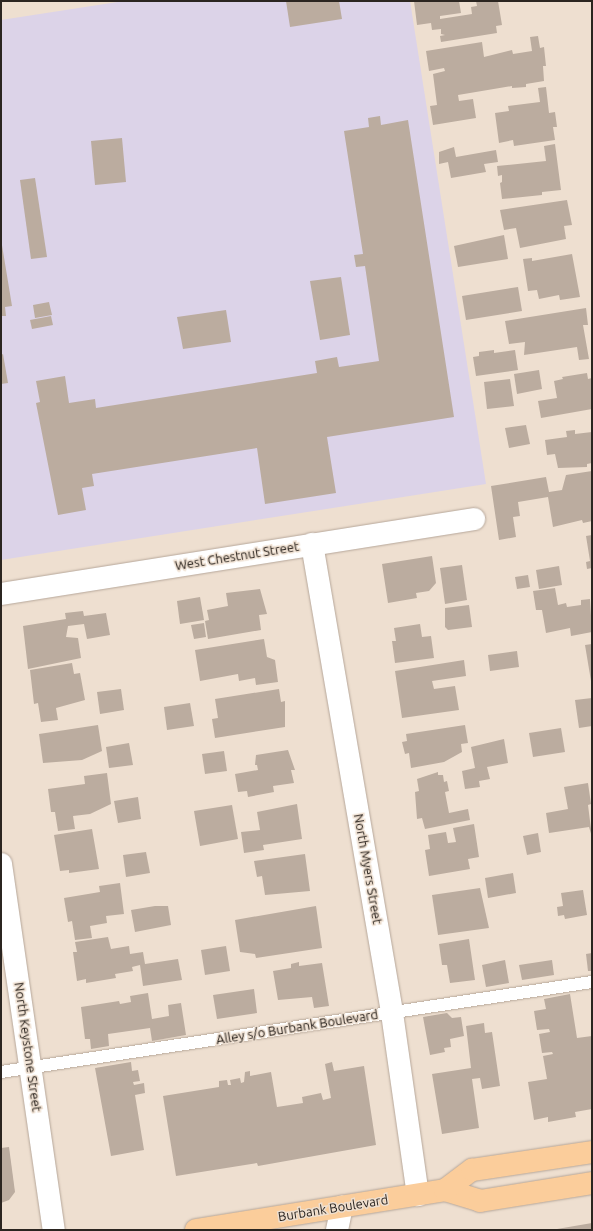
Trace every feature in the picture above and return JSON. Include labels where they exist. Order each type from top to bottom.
[{"type":"main road","name":"Burbank Boulevard","points":[[196,1230],[445,1190],[472,1170],[592,1152]]},
{"type":"main road","name":"Burbank Boulevard","points":[[445,1190],[480,1201],[592,1183]]},
{"type":"street","name":"West Chestnut Street","points":[[1,594],[312,544],[474,520]]},
{"type":"street","name":"North Myers Street","points":[[312,544],[392,1013],[418,1195]]},
{"type":"street","name":"North Keystone Street","points":[[1,864],[32,1067],[54,1230]]},
{"type":"street","points":[[336,1230],[342,1207]]},
{"type":"lane","name":"Alley s/o Burbank Boulevard","points":[[1,1072],[592,982]]},
{"type":"shaded area","points":[[124,1],[410,1],[486,484],[1,560],[1,20]]},
{"type":"building","points":[[286,1],[339,1],[342,19],[290,27]]},
{"type":"building","points":[[414,1],[459,1],[461,13],[440,16],[440,19],[472,14],[471,7],[477,6],[476,1],[498,1],[502,25],[496,26],[497,33],[441,42],[440,36],[445,35],[441,34],[441,29],[432,30],[431,23],[417,25]]},
{"type":"building","points":[[538,36],[540,48],[544,47],[546,66],[543,66],[544,81],[526,84],[526,87],[512,88],[512,86],[458,95],[459,101],[473,99],[476,118],[433,125],[430,106],[437,105],[433,74],[445,71],[444,68],[429,71],[426,51],[482,42],[484,57],[512,50],[513,54],[532,51],[530,37]]},
{"type":"building","points":[[546,87],[549,113],[555,112],[557,127],[553,127],[555,140],[514,146],[513,140],[499,143],[495,113],[509,111],[508,106],[540,102],[538,88]]},
{"type":"building","points":[[380,116],[381,125],[408,120],[454,417],[327,437],[336,493],[265,504],[257,448],[92,474],[94,486],[82,488],[86,510],[58,515],[36,403],[40,402],[36,381],[65,376],[69,403],[95,399],[96,408],[317,373],[315,361],[337,357],[339,367],[379,361],[365,266],[356,267],[354,255],[363,254],[344,131],[369,127],[368,118]]},
{"type":"building","points":[[122,138],[126,182],[95,185],[91,141]]},
{"type":"building","points":[[555,144],[561,190],[542,192],[542,195],[502,199],[500,183],[502,182],[502,175],[498,176],[497,166],[546,161],[544,146]]},
{"type":"building","points":[[454,147],[456,157],[496,150],[498,162],[484,164],[486,172],[451,178],[448,162],[439,164],[439,152]]},
{"type":"building","points":[[35,178],[47,257],[31,259],[20,180]]},
{"type":"building","points":[[567,200],[572,225],[564,226],[566,239],[520,248],[516,228],[504,230],[500,210]]},
{"type":"building","points":[[504,235],[508,259],[458,267],[454,246]]},
{"type":"building","points":[[1,239],[12,306],[5,307],[6,316],[1,316]]},
{"type":"building","points":[[572,254],[580,297],[560,300],[559,295],[539,299],[537,290],[528,291],[523,259],[532,258],[532,261]]},
{"type":"building","points":[[341,277],[350,335],[320,340],[310,281]]},
{"type":"building","points":[[518,287],[522,311],[466,320],[462,296]]},
{"type":"building","points":[[49,302],[52,315],[35,318],[33,305]]},
{"type":"building","points":[[586,308],[588,325],[583,325],[589,359],[579,360],[577,347],[524,355],[525,342],[509,344],[505,321]]},
{"type":"building","points":[[226,310],[231,342],[183,349],[177,317]]},
{"type":"building","points":[[51,316],[53,325],[32,329],[30,320]]},
{"type":"building","points":[[494,350],[494,353],[515,350],[518,370],[476,376],[473,357],[479,356],[479,352]]},
{"type":"building","points":[[3,354],[8,383],[1,384],[1,355]]},
{"type":"building","points":[[539,370],[542,389],[517,394],[514,374]]},
{"type":"building","points":[[587,373],[588,379],[592,378],[592,409],[541,418],[538,401],[557,398],[554,381],[563,379],[562,377]]},
{"type":"building","points":[[510,379],[514,406],[487,409],[484,382]]},
{"type":"building","points":[[526,425],[530,444],[509,448],[505,428]]},
{"type":"building","points":[[575,430],[575,434],[592,432],[592,463],[587,464],[587,467],[558,468],[555,454],[547,455],[545,440],[567,437],[566,431]]},
{"type":"building","points":[[592,471],[592,521],[583,523],[582,520],[553,527],[548,497],[518,502],[520,516],[513,517],[516,537],[499,540],[491,486],[546,477],[549,492],[562,490],[566,475]]},
{"type":"building","points":[[592,535],[592,568],[587,569],[586,562],[590,561],[586,536]]},
{"type":"building","points":[[432,556],[436,583],[429,591],[416,593],[417,598],[388,603],[382,564]]},
{"type":"building","points":[[462,565],[467,600],[445,604],[440,568]]},
{"type":"building","points":[[559,566],[562,585],[539,589],[536,570]]},
{"type":"building","points":[[528,575],[530,587],[517,589],[515,577]]},
{"type":"building","points":[[555,588],[558,605],[566,603],[567,607],[581,605],[581,600],[590,599],[592,632],[571,636],[570,628],[546,633],[542,610],[536,610],[533,591]]},
{"type":"building","points":[[260,589],[267,614],[259,615],[261,630],[208,639],[205,621],[209,620],[207,610],[228,606],[226,593]]},
{"type":"building","points":[[200,597],[204,620],[180,624],[177,601]]},
{"type":"building","points":[[469,605],[472,627],[448,630],[445,627],[445,608]]},
{"type":"building","points":[[83,611],[84,616],[106,613],[110,635],[87,639],[84,624],[68,626],[66,637],[78,638],[81,658],[28,669],[23,626],[66,619],[65,613]]},
{"type":"building","points":[[204,623],[206,637],[194,639],[191,625]]},
{"type":"building","points":[[420,624],[422,637],[431,636],[434,658],[395,663],[392,641],[396,641],[394,628]]},
{"type":"building","points":[[264,639],[267,657],[275,660],[278,682],[256,685],[255,678],[239,681],[238,674],[200,681],[195,650]]},
{"type":"building","points":[[592,644],[592,681],[591,681],[585,645]]},
{"type":"building","points":[[517,651],[519,667],[490,671],[488,655]]},
{"type":"building","points":[[464,660],[466,676],[432,681],[434,689],[455,686],[459,710],[402,718],[395,671]]},
{"type":"building","points":[[72,663],[74,674],[80,673],[85,700],[56,708],[58,720],[41,722],[38,703],[34,704],[30,670]]},
{"type":"building","points":[[121,689],[124,710],[100,714],[97,692]]},
{"type":"building","points":[[279,689],[281,702],[285,701],[285,727],[215,738],[212,719],[218,718],[215,699]]},
{"type":"building","points":[[592,698],[592,726],[579,728],[575,700]]},
{"type":"building","points":[[190,703],[194,726],[167,730],[164,707]]},
{"type":"building","points":[[98,725],[102,751],[82,760],[43,763],[39,734]]},
{"type":"building","points":[[465,725],[468,743],[461,744],[462,752],[444,762],[411,768],[409,753],[405,754],[402,742],[407,741],[406,734]]},
{"type":"building","points":[[561,728],[565,752],[533,757],[529,733]]},
{"type":"building","points":[[504,739],[508,763],[487,767],[490,779],[479,781],[480,787],[465,789],[462,771],[475,768],[471,747]]},
{"type":"building","points":[[129,743],[133,765],[109,768],[106,747]]},
{"type":"building","points":[[288,750],[295,770],[291,770],[294,783],[273,786],[274,792],[248,797],[247,791],[238,792],[235,774],[258,770],[257,765],[255,765],[256,755]]},
{"type":"building","points":[[224,751],[227,771],[205,774],[202,754]]},
{"type":"building","points":[[438,772],[438,775],[443,775],[444,782],[447,781],[449,791],[445,792],[449,813],[468,809],[470,820],[425,829],[422,818],[417,819],[415,792],[419,791],[417,779]]},
{"type":"building","points":[[107,773],[111,804],[90,814],[73,816],[75,829],[58,831],[55,812],[51,812],[48,789],[85,784],[84,776]]},
{"type":"building","points":[[588,783],[591,804],[588,805],[592,837],[589,827],[549,833],[546,813],[568,809],[564,787]]},
{"type":"building","points":[[138,797],[141,819],[118,823],[114,801]]},
{"type":"building","points":[[297,804],[302,839],[263,845],[264,850],[244,853],[241,832],[260,830],[257,812]]},
{"type":"building","points":[[232,805],[238,839],[200,846],[194,811]]},
{"type":"building","points":[[474,824],[479,857],[468,859],[470,869],[429,876],[425,850],[430,849],[428,835],[446,832],[448,843],[456,842],[453,828]]},
{"type":"building","points":[[92,829],[99,869],[69,873],[69,870],[60,871],[54,835]]},
{"type":"building","points":[[538,833],[541,852],[527,855],[523,836]]},
{"type":"building","points":[[146,852],[150,873],[126,877],[123,855]]},
{"type":"building","points":[[305,854],[310,891],[265,895],[262,876],[257,877],[254,861]]},
{"type":"building","points":[[513,873],[516,893],[488,898],[485,878]]},
{"type":"building","points":[[120,883],[124,914],[106,916],[107,923],[90,926],[92,938],[75,940],[72,921],[68,922],[64,898],[100,892],[99,886]]},
{"type":"building","points":[[480,888],[489,928],[438,935],[432,895]]},
{"type":"building","points":[[583,890],[587,915],[565,919],[564,915],[558,916],[557,907],[563,906],[561,893]]},
{"type":"building","points":[[155,906],[168,906],[171,925],[135,932],[131,910]]},
{"type":"building","points":[[316,906],[322,948],[256,958],[255,954],[240,952],[235,920]]},
{"type":"building","points":[[108,937],[111,949],[129,946],[130,954],[143,952],[145,964],[178,959],[182,980],[143,986],[140,965],[132,967],[133,971],[115,974],[116,978],[86,983],[86,979],[77,981],[73,952],[77,952],[75,942]]},
{"type":"building","points":[[469,939],[475,980],[450,983],[447,965],[442,965],[439,944]]},
{"type":"building","points":[[226,946],[230,971],[205,975],[201,950]]},
{"type":"building","points":[[592,953],[592,971],[588,971],[586,954]]},
{"type":"building","points":[[505,960],[509,983],[486,987],[482,965]]},
{"type":"building","points":[[552,960],[554,975],[522,980],[519,965]]},
{"type":"building","points":[[299,962],[299,966],[322,963],[329,1006],[314,1008],[312,997],[278,1000],[273,971],[291,968],[291,964]]},
{"type":"building","points":[[254,989],[257,1013],[217,1019],[213,995]]},
{"type":"building","points":[[148,993],[152,1019],[169,1016],[168,1005],[181,1003],[186,1035],[152,1041],[150,1028],[108,1034],[109,1046],[91,1049],[90,1039],[85,1039],[81,1007],[119,1001],[120,1004],[131,1002],[130,996]]},
{"type":"building","points":[[570,994],[577,1038],[592,1036],[592,1109],[575,1112],[576,1117],[548,1122],[548,1117],[534,1120],[528,1082],[547,1079],[543,1056],[553,1054],[552,1052],[542,1053],[539,1034],[550,1032],[549,1029],[537,1030],[534,1011],[546,1009],[544,999]]},
{"type":"building","points":[[447,1013],[452,1018],[461,1017],[464,1036],[450,1039],[451,1047],[444,1048],[445,1052],[430,1055],[423,1017]]},
{"type":"building","points":[[484,1023],[485,1033],[492,1032],[500,1086],[482,1089],[480,1078],[472,1079],[479,1128],[442,1134],[432,1074],[471,1068],[466,1026]]},
{"type":"building","points":[[131,1062],[132,1071],[138,1070],[140,1081],[133,1082],[134,1085],[144,1083],[145,1093],[135,1095],[144,1150],[111,1156],[95,1068]]},
{"type":"building","points":[[332,1062],[334,1071],[364,1066],[376,1145],[258,1166],[257,1163],[176,1176],[163,1096],[219,1087],[219,1081],[227,1080],[228,1085],[231,1085],[230,1080],[240,1078],[241,1083],[244,1082],[245,1072],[250,1071],[250,1076],[271,1072],[277,1107],[303,1103],[302,1097],[321,1093],[323,1100],[331,1098],[325,1064]]},
{"type":"building","points":[[9,1147],[15,1192],[9,1200],[1,1203],[1,1148]]},
{"type":"building","points":[[592,1223],[592,1230],[557,1230],[557,1229]]}]
